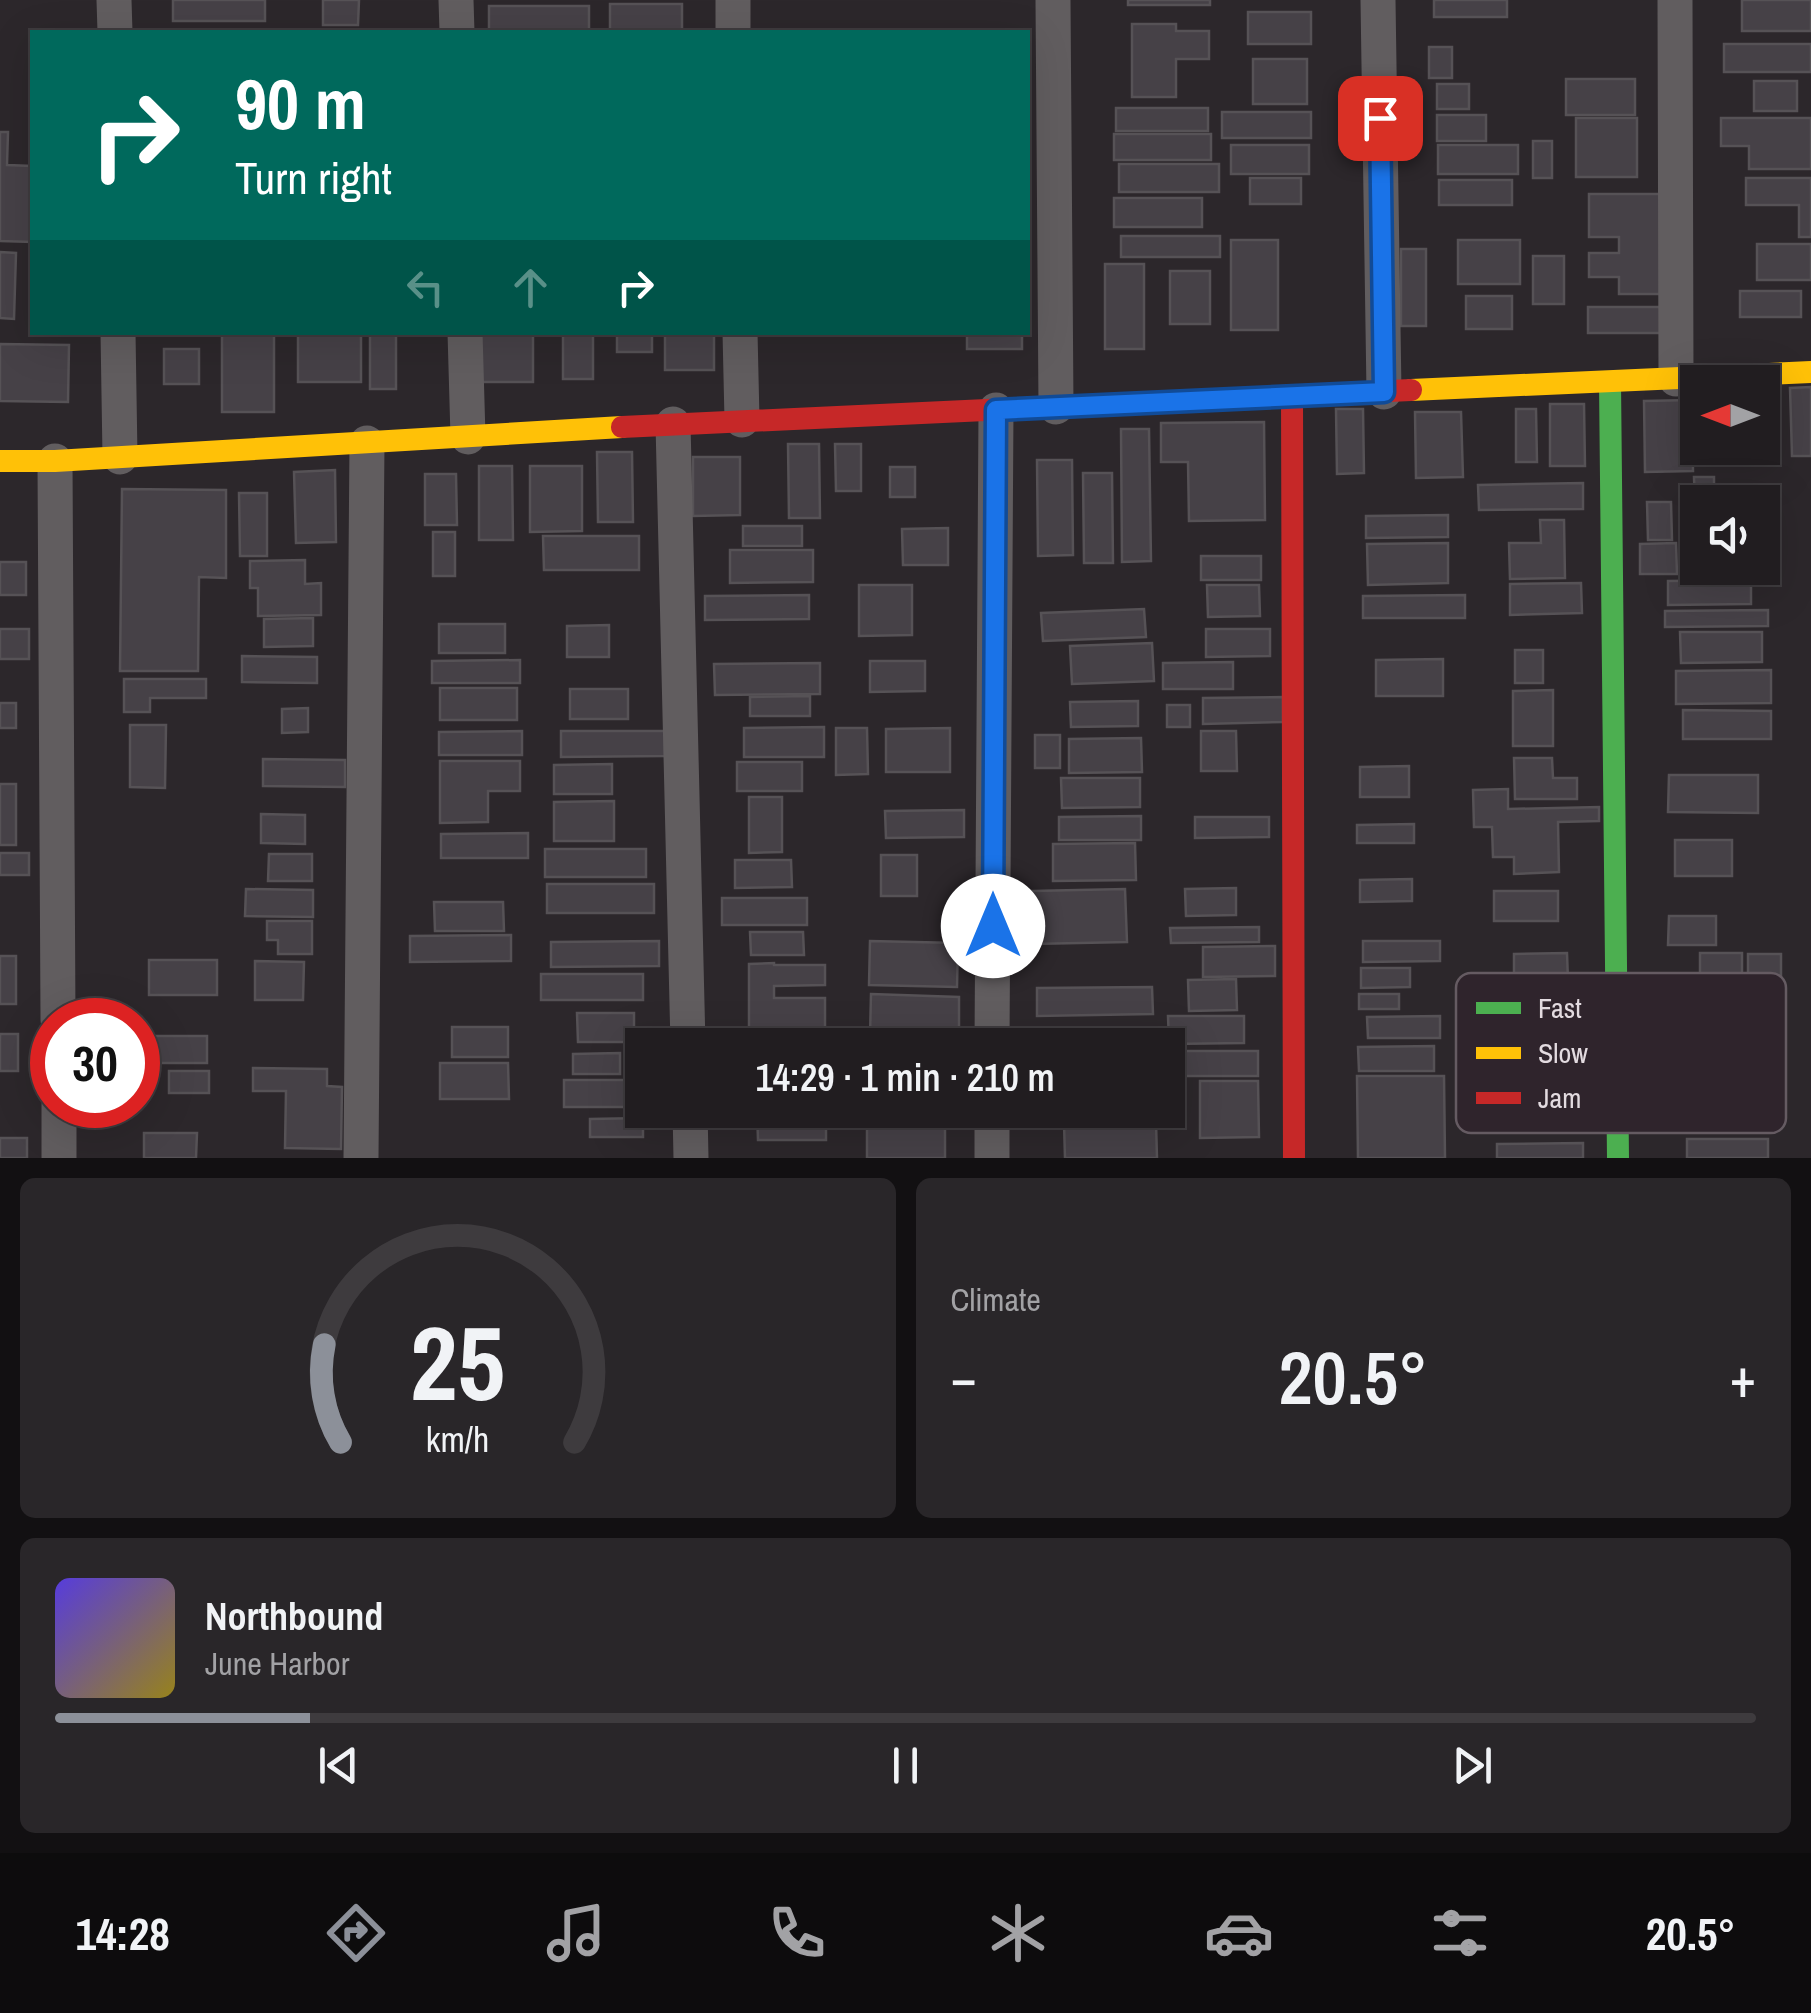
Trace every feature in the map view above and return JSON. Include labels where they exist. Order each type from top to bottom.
[{"type":"street","points":[[114,0],[115,30]]},
{"type":"street","points":[[456,0],[456,30]]},
{"type":"street","points":[[732,0],[733,30]]},
{"type":"street","points":[[1053,0],[1056,408]]},
{"type":"street","points":[[1378,0],[1384,392]]},
{"type":"street","points":[[1675,0],[1676,378]]},
{"type":"street","points":[[118,335],[120,458]]},
{"type":"street","points":[[465,335],[468,437]]},
{"type":"street","points":[[740,335],[742,420]]},
{"type":"street","points":[[0,461],[120,458],[742,420],[1811,372]]},
{"type":"street","points":[[1610,382],[1616,973]]},
{"type":"street","points":[[1292,397],[1294,1158]]},
{"type":"street","points":[[992,1028],[996,410]]},
{"type":"street","points":[[672,424],[688,1028]]},
{"type":"street","points":[[361,1158],[367,443]]},
{"type":"street","points":[[55,461],[58,998]]},
{"type":"street","points":[[59,1128],[59,1158]]},
{"type":"street","points":[[690,1128],[691,1158]]},
{"type":"street","points":[[992,1128],[992,1158]]},
{"type":"street","points":[[1618,1133],[1618,1158]]},
{"type":"building","points":[[173,0],[265,0],[265,21],[173,21]]},
{"type":"building","points":[[323,0],[359,0],[358,25],[323,25]]},
{"type":"building","points":[[1128,0],[1210,0],[1210,5],[1128,5]]},
{"type":"building","points":[[1434,0],[1507,0],[1507,17],[1434,17]]},
{"type":"building","points":[[1742,0],[1811,0],[1811,31],[1742,31]]},
{"type":"building","points":[[610,4],[682,4],[682,30],[610,30]]},
{"type":"building","points":[[489,6],[589,6],[589,30],[489,30]]},
{"type":"building","points":[[1248,12],[1311,12],[1311,44],[1248,44]]},
{"type":"building","points":[[1132,24],[1176,24],[1176,31],[1209,31],[1209,59],[1176,59],[1176,97],[1132,97]]},
{"type":"building","points":[[1724,44],[1811,44],[1811,72],[1724,72]]},
{"type":"building","points":[[1429,47],[1452,47],[1452,78],[1429,78]]},
{"type":"building","points":[[1253,59],[1307,59],[1307,104],[1253,104]]},
{"type":"building","points":[[1566,79],[1635,79],[1635,115],[1566,115]]},
{"type":"building","points":[[1754,81],[1797,81],[1797,111],[1754,111]]},
{"type":"building","points":[[1437,84],[1469,84],[1469,109],[1437,109]]},
{"type":"building","points":[[1116,108],[1208,108],[1208,131],[1116,131]]},
{"type":"building","points":[[1222,112],[1311,112],[1311,138],[1222,138]]},
{"type":"building","points":[[1437,115],[1486,115],[1486,141],[1437,141]]},
{"type":"building","points":[[1576,118],[1637,118],[1637,177],[1576,177]]},
{"type":"building","points":[[1721,118],[1811,118],[1811,169],[1749,169],[1749,146],[1721,146]]},
{"type":"building","points":[[0,132],[8,132],[7,165],[30,166],[30,242],[0,241]]},
{"type":"building","points":[[1114,134],[1211,134],[1211,160],[1114,160]]},
{"type":"building","points":[[1533,141],[1552,141],[1552,178],[1533,178]]},
{"type":"building","points":[[1231,145],[1309,145],[1309,174],[1231,174]]},
{"type":"building","points":[[1438,145],[1518,145],[1518,174],[1438,174]]},
{"type":"building","points":[[1119,164],[1219,164],[1219,192],[1119,192]]},
{"type":"building","points":[[1250,178],[1301,178],[1301,204],[1250,204]]},
{"type":"building","points":[[1746,178],[1811,178],[1811,237],[1799,237],[1799,205],[1746,205]]},
{"type":"building","points":[[1439,180],[1512,180],[1512,205],[1439,205]]},
{"type":"building","points":[[1589,194],[1660,194],[1660,294],[1619,294],[1619,277],[1589,277],[1589,253],[1619,253],[1619,237],[1589,237]]},
{"type":"building","points":[[1114,198],[1202,198],[1202,227],[1114,227]]},
{"type":"building","points":[[1121,236],[1220,236],[1220,257],[1121,257]]},
{"type":"building","points":[[1231,240],[1278,240],[1278,330],[1231,330]]},
{"type":"building","points":[[1458,240],[1520,240],[1520,284],[1458,284]]},
{"type":"building","points":[[1757,244],[1811,244],[1811,280],[1757,280]]},
{"type":"building","points":[[1401,249],[1426,249],[1426,326],[1401,326]]},
{"type":"building","points":[[0,252],[16,253],[14,319],[0,318]]},
{"type":"building","points":[[1533,256],[1564,256],[1564,304],[1533,304]]},
{"type":"building","points":[[1105,264],[1144,264],[1144,349],[1105,349]]},
{"type":"building","points":[[1170,271],[1210,271],[1210,324],[1170,324]]},
{"type":"building","points":[[1740,291],[1801,291],[1801,317],[1740,317]]},
{"type":"building","points":[[1466,296],[1512,296],[1512,329],[1466,329]]},
{"type":"building","points":[[1588,307],[1662,307],[1662,333],[1588,333]]},
{"type":"building","points":[[222,335],[274,335],[274,412],[222,412]]},
{"type":"building","points":[[298,335],[361,335],[361,382],[298,382]]},
{"type":"building","points":[[370,335],[396,335],[396,389],[370,389]]},
{"type":"building","points":[[479,335],[533,335],[533,382],[479,382]]},
{"type":"building","points":[[563,335],[593,335],[593,379],[563,379]]},
{"type":"building","points":[[617,335],[652,335],[652,352],[617,352]]},
{"type":"building","points":[[665,335],[714,335],[714,370],[665,370]]},
{"type":"building","points":[[967,335],[1022,335],[1022,349],[967,349]]},
{"type":"building","points":[[0,344],[69,345],[68,402],[0,401]]},
{"type":"building","points":[[164,349],[199,349],[199,384],[164,384]]},
{"type":"building","points":[[1811,387],[1811,456],[1792,456],[1790,388]]},
{"type":"building","points":[[1680,400],[1680,465],[1693,465],[1693,471],[1645,472],[1644,401]]},
{"type":"building","points":[[1550,404],[1584,404],[1585,466],[1550,466]]},
{"type":"building","points":[[1336,409],[1363,409],[1364,473],[1337,474]]},
{"type":"building","points":[[1516,409],[1536,409],[1537,462],[1516,462]]},
{"type":"building","points":[[1415,412],[1461,412],[1463,477],[1416,478]]},
{"type":"building","points":[[1264,422],[1265,520],[1189,521],[1188,462],[1161,462],[1161,423]]},
{"type":"building","points":[[1121,429],[1149,429],[1151,561],[1122,562]]},
{"type":"building","points":[[788,444],[819,444],[820,518],[789,518]]},
{"type":"building","points":[[835,444],[861,444],[861,491],[836,491]]},
{"type":"building","points":[[597,452],[632,452],[633,522],[598,522]]},
{"type":"building","points":[[693,457],[740,457],[740,515],[693,516]]},
{"type":"building","points":[[1037,460],[1072,460],[1073,555],[1038,556]]},
{"type":"building","points":[[479,466],[512,466],[513,540],[479,540]]},
{"type":"building","points":[[530,466],[582,466],[582,531],[530,532]]},
{"type":"building","points":[[890,467],[915,467],[915,497],[890,497]]},
{"type":"building","points":[[335,470],[336,542],[296,543],[294,472]]},
{"type":"building","points":[[1083,473],[1112,473],[1113,563],[1084,563]]},
{"type":"building","points":[[425,474],[456,474],[457,525],[425,525]]},
{"type":"building","points":[[1694,477],[1714,477],[1714,485],[1694,485]]},
{"type":"building","points":[[1583,483],[1583,509],[1479,510],[1478,485]]},
{"type":"building","points":[[122,489],[226,490],[226,578],[199,577],[198,671],[120,671]]},
{"type":"building","points":[[239,493],[267,493],[267,556],[240,556]]},
{"type":"building","points":[[1647,502],[1671,502],[1672,540],[1648,540]]},
{"type":"building","points":[[1448,515],[1448,537],[1366,538],[1366,516]]},
{"type":"building","points":[[1540,520],[1564,520],[1565,578],[1510,579],[1509,543],[1541,543]]},
{"type":"building","points":[[743,526],[802,526],[802,546],[743,546]]},
{"type":"building","points":[[948,528],[948,565],[903,565],[902,529]]},
{"type":"building","points":[[433,532],[455,532],[455,576],[433,576]]},
{"type":"building","points":[[543,536],[639,536],[639,570],[544,570]]},
{"type":"building","points":[[1448,543],[1448,583],[1368,585],[1367,544]]},
{"type":"building","points":[[1676,543],[1677,574],[1640,574],[1640,544]]},
{"type":"building","points":[[730,550],[813,550],[813,582],[730,583]]},
{"type":"building","points":[[1201,556],[1261,556],[1261,580],[1201,580]]},
{"type":"building","points":[[305,560],[305,584],[321,583],[321,615],[258,616],[258,588],[250,588],[250,561]]},
{"type":"building","points":[[0,562],[26,562],[26,595],[0,595]]},
{"type":"building","points":[[1668,581],[1680,581],[1680,585],[1751,585],[1751,604],[1668,605]]},
{"type":"building","points":[[1581,583],[1582,613],[1510,615],[1510,584]]},
{"type":"building","points":[[859,585],[912,585],[912,635],[859,636]]},
{"type":"building","points":[[1207,585],[1259,585],[1260,616],[1208,617]]},
{"type":"building","points":[[809,595],[809,619],[705,620],[705,596]]},
{"type":"building","points":[[1465,595],[1465,618],[1363,618],[1363,596]]},
{"type":"building","points":[[1144,609],[1146,637],[1043,641],[1041,613]]},
{"type":"building","points":[[1768,610],[1768,626],[1665,627],[1665,611]]},
{"type":"building","points":[[313,618],[313,646],[264,647],[264,619]]},
{"type":"building","points":[[439,624],[505,624],[505,653],[439,653]]},
{"type":"building","points":[[609,625],[609,657],[567,657],[567,626]]},
{"type":"building","points":[[0,629],[29,629],[29,659],[0,659]]},
{"type":"building","points":[[1206,629],[1270,629],[1270,656],[1206,657]]},
{"type":"building","points":[[1680,632],[1762,632],[1762,662],[1681,663]]},
{"type":"building","points":[[1152,643],[1154,681],[1072,684],[1070,646]]},
{"type":"building","points":[[1515,650],[1543,650],[1543,683],[1515,683]]},
{"type":"building","points":[[242,656],[317,657],[317,683],[242,682]]},
{"type":"building","points":[[1443,659],[1443,696],[1376,696],[1376,660]]},
{"type":"building","points":[[520,660],[520,683],[432,683],[432,661]]},
{"type":"building","points":[[870,661],[925,661],[925,691],[870,692]]},
{"type":"building","points":[[1233,662],[1233,689],[1163,689],[1163,663]]},
{"type":"building","points":[[820,663],[820,694],[715,695],[714,664]]},
{"type":"building","points":[[1771,670],[1771,703],[1676,704],[1676,671]]},
{"type":"building","points":[[124,679],[206,679],[206,698],[150,698],[150,712],[124,712]]},
{"type":"building","points":[[440,688],[517,688],[517,720],[440,720]]},
{"type":"building","points":[[570,689],[628,689],[628,719],[570,719]]},
{"type":"building","points":[[1553,690],[1553,746],[1513,746],[1513,691]]},
{"type":"building","points":[[810,696],[810,716],[750,716],[750,697]]},
{"type":"building","points":[[1283,697],[1283,722],[1203,724],[1203,698]]},
{"type":"building","points":[[1138,701],[1138,726],[1071,727],[1070,702]]},
{"type":"building","points":[[0,703],[16,703],[16,728],[0,728]]},
{"type":"building","points":[[1167,705],[1190,705],[1190,727],[1167,727]]},
{"type":"building","points":[[308,708],[308,732],[282,733],[282,709]]},
{"type":"building","points":[[1683,710],[1771,711],[1771,739],[1683,739]]},
{"type":"building","points":[[130,725],[166,725],[165,788],[130,787]]},
{"type":"building","points":[[824,727],[824,757],[744,757],[744,728]]},
{"type":"building","points":[[836,728],[867,728],[868,774],[836,775]]},
{"type":"building","points":[[950,728],[950,772],[886,772],[886,729]]},
{"type":"building","points":[[522,731],[522,755],[439,755],[439,732]]},
{"type":"building","points":[[561,731],[665,731],[665,756],[561,757]]},
{"type":"building","points":[[1201,731],[1236,731],[1237,771],[1201,771]]},
{"type":"building","points":[[1035,735],[1060,735],[1060,768],[1035,768]]},
{"type":"building","points":[[1141,738],[1142,772],[1069,773],[1069,739]]},
{"type":"building","points":[[1514,758],[1552,758],[1553,778],[1577,778],[1577,799],[1515,799]]},
{"type":"building","points":[[263,759],[345,760],[345,787],[263,786]]},
{"type":"building","points":[[440,761],[520,761],[520,791],[488,791],[488,822],[440,823]]},
{"type":"building","points":[[737,762],[802,762],[802,791],[737,791]]},
{"type":"building","points":[[612,764],[612,794],[554,794],[554,765]]},
{"type":"building","points":[[1409,766],[1409,797],[1360,797],[1360,767]]},
{"type":"building","points":[[1669,775],[1758,775],[1758,813],[1668,812]]},
{"type":"building","points":[[1061,778],[1140,778],[1140,807],[1062,808]]},
{"type":"building","points":[[0,784],[16,784],[16,845],[0,845]]},
{"type":"building","points":[[1508,789],[1508,809],[1599,807],[1599,821],[1558,822],[1559,872],[1514,874],[1514,857],[1493,857],[1492,827],[1474,827],[1473,790]]},
{"type":"building","points":[[749,797],[782,797],[782,852],[749,853]]},
{"type":"building","points":[[614,801],[614,841],[554,841],[554,802]]},
{"type":"building","points":[[964,810],[964,837],[886,838],[885,811]]},
{"type":"building","points":[[261,814],[305,815],[305,844],[261,843]]},
{"type":"building","points":[[1141,816],[1141,840],[1059,840],[1059,817]]},
{"type":"building","points":[[1195,817],[1269,817],[1269,837],[1195,838]]},
{"type":"building","points":[[1414,824],[1414,843],[1357,843],[1357,825]]},
{"type":"building","points":[[528,833],[528,858],[441,858],[441,834]]},
{"type":"building","points":[[1675,840],[1732,840],[1732,876],[1675,876]]},
{"type":"building","points":[[1135,843],[1136,880],[1053,881],[1053,844]]},
{"type":"building","points":[[545,849],[646,849],[646,877],[545,877]]},
{"type":"building","points":[[0,853],[29,853],[29,875],[0,875]]},
{"type":"building","points":[[269,854],[312,854],[312,881],[268,881]]},
{"type":"building","points":[[881,855],[917,855],[917,896],[881,896]]},
{"type":"building","points":[[735,860],[791,860],[792,887],[735,888]]},
{"type":"building","points":[[1412,879],[1412,901],[1360,902],[1360,880]]},
{"type":"building","points":[[547,884],[654,884],[654,913],[547,913]]},
{"type":"building","points":[[1236,888],[1236,915],[1186,916],[1185,889]]},
{"type":"building","points":[[246,889],[313,890],[313,917],[245,916]]},
{"type":"building","points":[[1125,889],[1127,942],[1032,944],[1032,891]]},
{"type":"building","points":[[1494,891],[1558,891],[1558,921],[1494,921]]},
{"type":"building","points":[[722,898],[807,898],[807,925],[722,925]]},
{"type":"building","points":[[434,902],[503,902],[504,931],[435,931]]},
{"type":"building","points":[[1669,916],[1716,916],[1716,945],[1668,945]]},
{"type":"building","points":[[267,921],[312,921],[312,954],[278,954],[278,940],[267,940]]},
{"type":"building","points":[[1259,927],[1259,942],[1171,943],[1170,928]]},
{"type":"building","points":[[750,932],[803,932],[804,955],[751,955]]},
{"type":"building","points":[[511,935],[511,961],[410,962],[410,936]]},
{"type":"building","points":[[659,941],[659,966],[551,967],[551,942]]},
{"type":"building","points":[[870,941],[958,943],[957,987],[869,985]]},
{"type":"building","points":[[1363,941],[1440,941],[1440,961],[1363,962]]},
{"type":"building","points":[[1275,946],[1275,976],[1203,977],[1203,947]]},
{"type":"building","points":[[1567,953],[1568,973],[1514,973],[1514,954]]},
{"type":"building","points":[[1700,953],[1742,953],[1742,973],[1700,973]]},
{"type":"building","points":[[1748,954],[1781,954],[1781,973],[1748,973]]},
{"type":"building","points":[[0,956],[16,956],[16,1004],[0,1004]]},
{"type":"building","points":[[149,960],[217,960],[217,995],[149,995]]},
{"type":"building","points":[[255,961],[304,962],[303,1000],[255,1000]]},
{"type":"building","points":[[749,964],[825,965],[825,985],[774,986],[774,998],[825,998],[825,1028],[749,1028]]},
{"type":"building","points":[[1361,968],[1410,968],[1410,987],[1361,988]]},
{"type":"building","points":[[541,974],[643,974],[643,1000],[541,1000]]},
{"type":"building","points":[[1236,979],[1237,1010],[1189,1011],[1188,980]]},
{"type":"building","points":[[1152,987],[1153,1014],[1037,1016],[1037,988]]},
{"type":"building","points":[[871,994],[959,997],[959,1028],[870,1028]]},
{"type":"building","points":[[1359,994],[1399,994],[1399,1009],[1359,1009]]},
{"type":"building","points":[[577,1013],[634,1013],[634,1028],[625,1028],[625,1042],[578,1042]]},
{"type":"building","points":[[1168,1016],[1244,1016],[1244,1043],[1185,1044],[1185,1028],[1168,1028]]},
{"type":"building","points":[[1440,1016],[1440,1038],[1368,1038],[1367,1017]]},
{"type":"building","points":[[452,1027],[508,1027],[508,1057],[452,1057]]},
{"type":"building","points":[[0,1034],[18,1034],[18,1071],[0,1071]]},
{"type":"building","points":[[160,1036],[207,1036],[207,1063],[160,1063]]},
{"type":"building","points":[[1434,1046],[1434,1071],[1359,1071],[1358,1047]]},
{"type":"building","points":[[1185,1051],[1258,1051],[1258,1076],[1185,1076]]},
{"type":"building","points":[[620,1053],[620,1074],[573,1074],[573,1054]]},
{"type":"building","points":[[440,1063],[508,1063],[509,1099],[440,1099]]},
{"type":"building","points":[[253,1068],[327,1069],[327,1086],[342,1087],[341,1149],[285,1148],[286,1091],[253,1091]]},
{"type":"building","points":[[169,1071],[209,1071],[209,1093],[169,1093]]},
{"type":"building","points":[[1357,1076],[1444,1076],[1445,1158],[1358,1158]]},
{"type":"building","points":[[564,1080],[625,1080],[625,1107],[564,1107]]},
{"type":"building","points":[[1200,1081],[1258,1081],[1259,1137],[1200,1138]]},
{"type":"building","points":[[625,1118],[625,1128],[643,1128],[643,1137],[590,1137],[590,1119]]},
{"type":"building","points":[[758,1128],[826,1128],[826,1140],[758,1140]]},
{"type":"building","points":[[867,1128],[945,1128],[945,1158],[867,1158]]},
{"type":"building","points":[[1064,1128],[1156,1128],[1157,1158],[1065,1158]]},
{"type":"building","points":[[144,1133],[197,1133],[196,1158],[144,1158]]},
{"type":"building","points":[[0,1138],[27,1138],[27,1158],[0,1158]]},
{"type":"building","points":[[1687,1139],[1768,1139],[1768,1158],[1687,1158]]},
{"type":"building","points":[[1583,1143],[1583,1158],[1497,1158],[1497,1144]]},
{"type":"traffic: fast","points":[[1610,382],[1616,973]]},
{"type":"traffic: fast","points":[[1618,1133],[1618,1158]]},
{"type":"traffic: slow","points":[[1411,390],[1811,372]]},
{"type":"traffic: slow","points":[[0,461],[55,461],[622,427]]},
{"type":"traffic: jam","points":[[622,427],[1411,390]]},
{"type":"traffic: jam","points":[[1292,397],[1294,1158]]},
{"type":"route","points":[[993,926],[996,410],[1384,392],[1380,118]]}]
